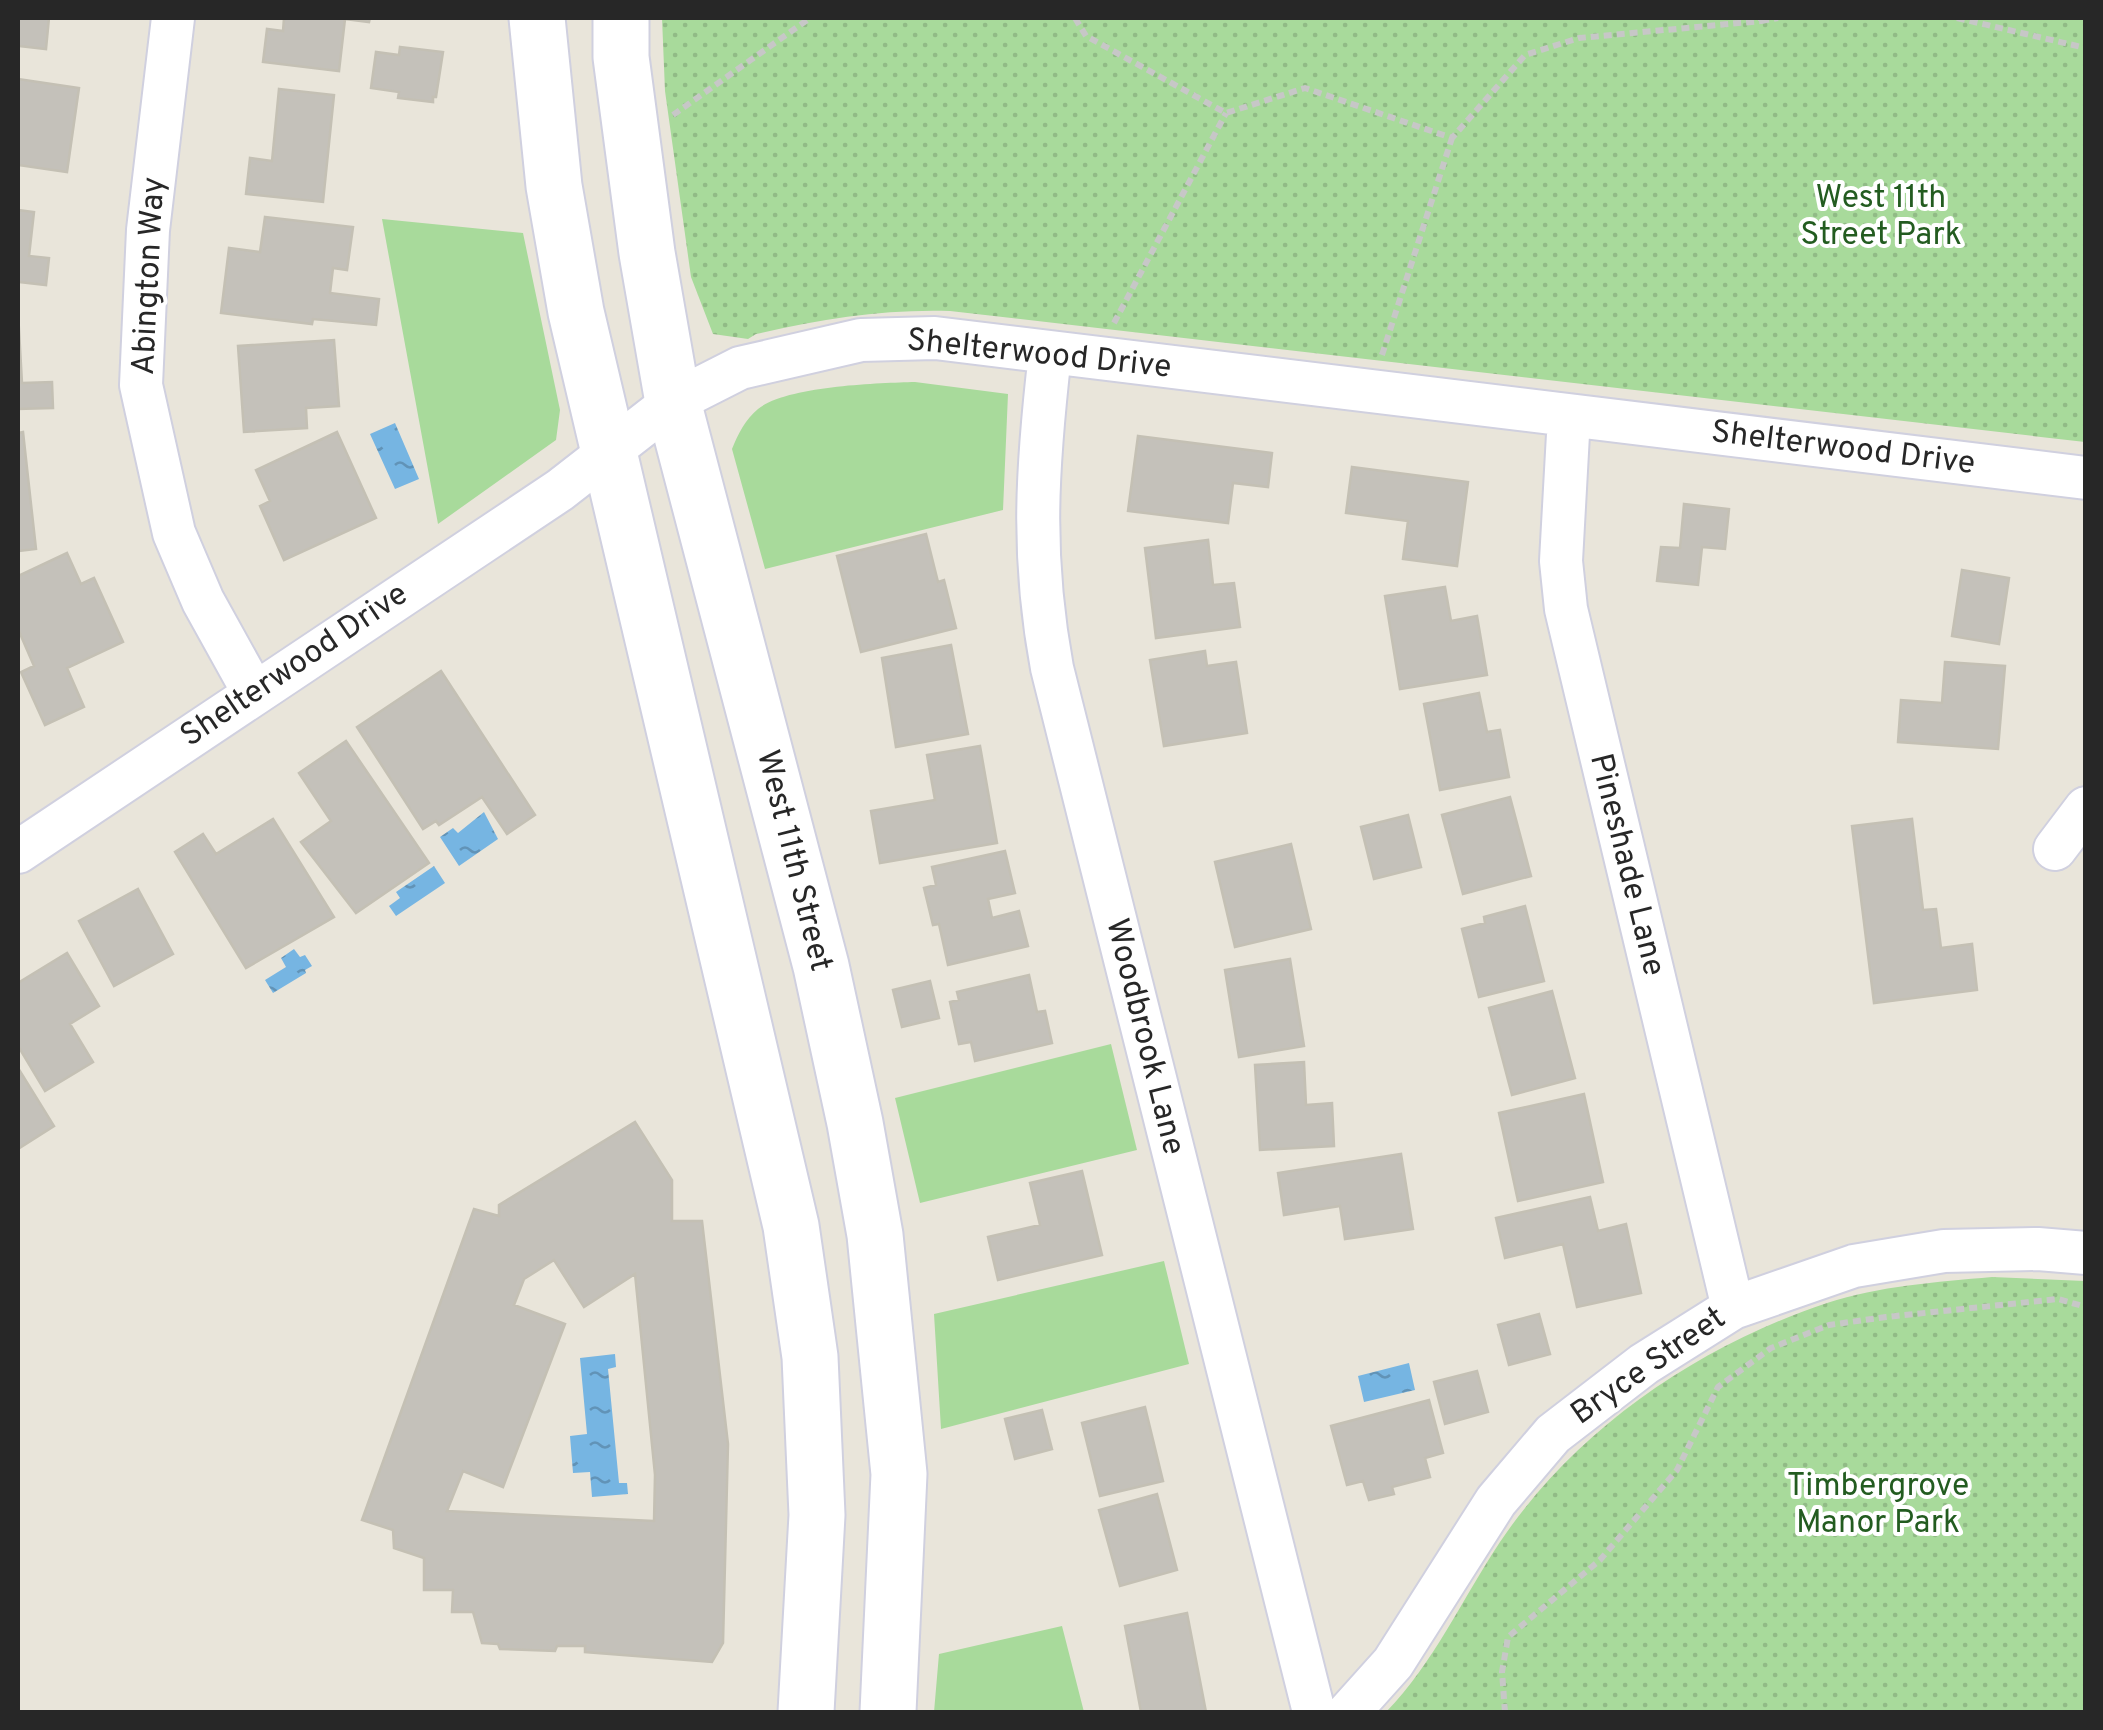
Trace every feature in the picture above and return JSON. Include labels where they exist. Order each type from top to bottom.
[{"type":"main road","points":[[537,18],[554,186],[576,312],[791,1226],[810,1357],[817,1515],[806,1712]]},
{"type":"main road","name":"West 11th Street","points":[[621,18],[622,57],[647,252],[673,402],[821,966],[875,1235],[898,1474],[888,1712]]},
{"type":"main road","points":[[773,1148],[855,1123]]},
{"type":"street","name":"Abington Way","points":[[174,18],[148,230],[141,385],[174,534],[203,601],[254,693]]},
{"type":"street","name":"Shelterwood Drive","points":[[18,852],[560,490],[673,402],[740,368],[861,340],[935,338],[2086,478]]},
{"type":"street","name":"Woodbrook Lane","points":[[1050,354],[1036,522],[1040,604],[1052,668],[1314,1712]]},
{"type":"street","name":"Pineshade Lane","points":[[1569,416],[1561,562],[1566,609],[1733,1308]]},
{"type":"street","points":[[2055,849],[2086,808]]},
{"type":"street","name":"Bryce Street","points":[[1349,1712],[1393,1662],[1496,1501],[1553,1434],[1644,1364],[1733,1308],[1854,1266],[1944,1251],[2038,1249],[2086,1253]]},
{"type":"path","points":[[660,124],[810,18]]},
{"type":"path","points":[[1076,18],[1086,36],[1226,113]]},
{"type":"path","points":[[1379,364],[1452,138],[1525,56],[1579,38],[1778,18]]},
{"type":"path","points":[[1956,18],[2086,48]]},
{"type":"path","points":[[1109,332],[1226,113],[1305,88],[1452,138]]},
{"type":"path","points":[[1505,1712],[1502,1672],[1508,1637],[1600,1560],[1677,1470],[1718,1387],[1772,1348],[1829,1325],[1886,1316],[2058,1299],[2086,1307]]},
{"type":"green space","name":"West 11th Street Park","points":[[662,18],[2085,18],[2085,442],[950,311],[853,316],[756,334],[748,339],[713,334],[691,277],[665,91]]},
{"type":"green space","points":[[382,219],[523,233],[560,410],[556,440],[438,524]]},
{"type":"green space","points":[[915,382],[1008,394],[1003,510],[765,569],[732,449],[749,418],[771,401],[789,395],[856,385]]},
{"type":"green space","points":[[1111,1044],[1137,1150],[920,1203],[895,1098]]},
{"type":"green space","points":[[1164,1261],[1189,1364],[941,1429],[934,1314]]},
{"type":"green space","name":"Timbergrove Manor Park","points":[[1992,1277],[2085,1281],[2085,1712],[1386,1712],[1419,1673],[1500,1542],[1531,1501],[1565,1463],[1644,1396],[1732,1343],[1827,1303],[1888,1289]]},
{"type":"green space","points":[[1062,1626],[1084,1712],[934,1712],[939,1654]]},
{"type":"water","points":[[395,423],[419,479],[395,489],[370,434]]},
{"type":"water","points":[[484,812],[498,839],[459,866],[440,837],[453,828],[458,833]]},
{"type":"water","points":[[434,866],[445,883],[396,916],[389,906],[400,898],[396,892]]},
{"type":"water","points":[[294,949],[300,957],[305,955],[312,966],[273,993],[265,980],[286,967],[281,958]]},
{"type":"water","points":[[615,1354],[616,1367],[608,1369],[619,1483],[627,1483],[628,1494],[592,1497],[590,1472],[573,1473],[570,1436],[587,1434],[580,1358]]},
{"type":"water","points":[[1409,1363],[1415,1390],[1364,1402],[1358,1376]]},
{"type":"building","points":[[18,18],[49,18],[46,49],[18,46]]},
{"type":"building","points":[[284,18],[370,18],[369,22],[345,19],[339,71],[263,62],[267,29],[283,31]]},
{"type":"building","points":[[400,47],[443,52],[433,102],[398,98],[399,92],[371,88],[376,52],[399,55]]},
{"type":"building","points":[[18,79],[79,88],[67,172],[18,165]]},
{"type":"building","points":[[279,89],[334,95],[323,202],[246,194],[250,158],[272,161]]},
{"type":"building","points":[[18,210],[34,212],[29,256],[49,258],[46,285],[18,282]]},
{"type":"building","points":[[265,217],[353,227],[347,270],[333,268],[330,293],[379,299],[376,325],[313,319],[312,324],[221,313],[229,248],[260,252]]},
{"type":"building","points":[[18,312],[22,383],[52,382],[53,408],[18,409]]},
{"type":"building","points":[[334,340],[339,406],[306,408],[307,428],[244,432],[238,346]]},
{"type":"building","points":[[23,432],[36,549],[18,551],[18,433]]},
{"type":"building","points":[[337,432],[376,518],[284,560],[260,506],[270,501],[256,470]]},
{"type":"building","points":[[1138,436],[1272,453],[1268,487],[1233,483],[1228,523],[1128,511]]},
{"type":"building","points":[[1352,467],[1468,482],[1457,566],[1403,559],[1408,521],[1346,513]]},
{"type":"building","points":[[1684,504],[1729,509],[1725,549],[1702,547],[1698,585],[1657,581],[1661,547],[1680,548]]},
{"type":"building","points":[[926,534],[938,582],[944,580],[956,628],[861,652],[837,556]]},
{"type":"building","points":[[1208,540],[1213,585],[1234,583],[1240,627],[1156,638],[1145,548]]},
{"type":"building","points":[[67,553],[81,584],[94,578],[123,642],[67,668],[84,707],[45,725],[21,672],[34,666],[18,629],[18,576]]},
{"type":"building","points":[[1962,570],[2009,578],[1999,644],[1952,636]]},
{"type":"building","points":[[1445,587],[1451,621],[1477,616],[1487,675],[1400,689],[1385,596]]},
{"type":"building","points":[[951,645],[968,734],[896,747],[882,658]]},
{"type":"building","points":[[1205,651],[1207,666],[1236,662],[1247,733],[1164,746],[1150,660]]},
{"type":"building","points":[[1945,662],[2005,666],[1998,749],[1898,742],[1901,700],[1942,703]]},
{"type":"building","points":[[441,671],[535,815],[507,834],[482,797],[439,825],[436,821],[423,829],[357,727]]},
{"type":"building","points":[[1479,693],[1487,732],[1500,730],[1509,777],[1440,790],[1424,704]]},
{"type":"building","points":[[346,741],[429,863],[356,913],[301,842],[331,821],[299,773]]},
{"type":"building","points":[[980,746],[997,843],[880,863],[871,811],[935,800],[927,755]]},
{"type":"building","points":[[1510,797],[1531,876],[1463,894],[1442,815]]},
{"type":"building","points":[[1408,815],[1421,867],[1374,879],[1361,827]]},
{"type":"building","points":[[273,819],[334,917],[246,968],[175,852],[203,834],[216,854]]},
{"type":"building","points":[[1912,819],[1923,910],[1936,909],[1941,948],[1972,944],[1977,990],[1874,1003],[1852,826]]},
{"type":"building","points":[[1291,844],[1311,929],[1235,947],[1215,862]]},
{"type":"building","points":[[1005,851],[1015,893],[988,899],[992,918],[1019,911],[1028,946],[948,965],[939,924],[933,925],[924,888],[936,885],[932,867]]},
{"type":"building","points":[[138,889],[173,954],[114,986],[79,921]]},
{"type":"building","points":[[1525,906],[1544,981],[1479,997],[1462,929],[1485,923],[1484,917]]},
{"type":"building","points":[[67,953],[99,1006],[70,1024],[93,1062],[45,1091],[18,1046],[18,983]]},
{"type":"building","points":[[1290,959],[1304,1046],[1239,1057],[1225,970]]},
{"type":"building","points":[[1029,975],[1037,1012],[1045,1011],[1052,1043],[975,1061],[971,1042],[959,1044],[950,1002],[959,1000],[957,992]]},
{"type":"building","points":[[930,981],[939,1018],[902,1027],[893,990]]},
{"type":"building","points":[[1552,991],[1575,1078],[1512,1095],[1489,1008]]},
{"type":"building","points":[[1304,1062],[1306,1105],[1332,1103],[1334,1146],[1260,1150],[1255,1065]]},
{"type":"building","points":[[18,1068],[54,1126],[18,1149]]},
{"type":"building","points":[[1584,1094],[1603,1182],[1518,1201],[1499,1113]]},
{"type":"building","points":[[635,1122],[672,1180],[672,1221],[702,1221],[728,1444],[723,1643],[712,1662],[585,1652],[585,1646],[557,1646],[555,1651],[500,1649],[498,1644],[482,1643],[473,1612],[452,1612],[453,1590],[424,1590],[424,1558],[394,1548],[393,1530],[362,1520],[474,1209],[499,1216],[499,1205]],"holes":[[[554,1260],[584,1307],[635,1274],[655,1475],[654,1521],[447,1511],[463,1471],[503,1487],[565,1324],[514,1305],[524,1279]]]},
{"type":"building","points":[[1401,1154],[1413,1229],[1345,1239],[1340,1206],[1284,1215],[1278,1173]]},
{"type":"building","points":[[1082,1171],[1102,1255],[998,1280],[988,1237],[1040,1225],[1030,1183]]},
{"type":"building","points":[[1590,1197],[1598,1231],[1626,1224],[1641,1293],[1577,1307],[1563,1244],[1505,1258],[1496,1218]]},
{"type":"building","points":[[1539,1314],[1550,1354],[1509,1365],[1498,1325]]},
{"type":"building","points":[[1477,1371],[1488,1412],[1445,1424],[1434,1382]]},
{"type":"building","points":[[1429,1400],[1443,1453],[1425,1458],[1430,1477],[1392,1487],[1394,1494],[1369,1500],[1363,1481],[1347,1485],[1331,1426]]},
{"type":"building","points":[[1145,1407],[1163,1481],[1100,1496],[1082,1423]]},
{"type":"building","points":[[1042,1410],[1052,1449],[1015,1459],[1005,1419]]},
{"type":"building","points":[[1157,1494],[1177,1570],[1120,1586],[1099,1510]]},
{"type":"building","points":[[1187,1613],[1206,1712],[1141,1712],[1125,1626]]}]
